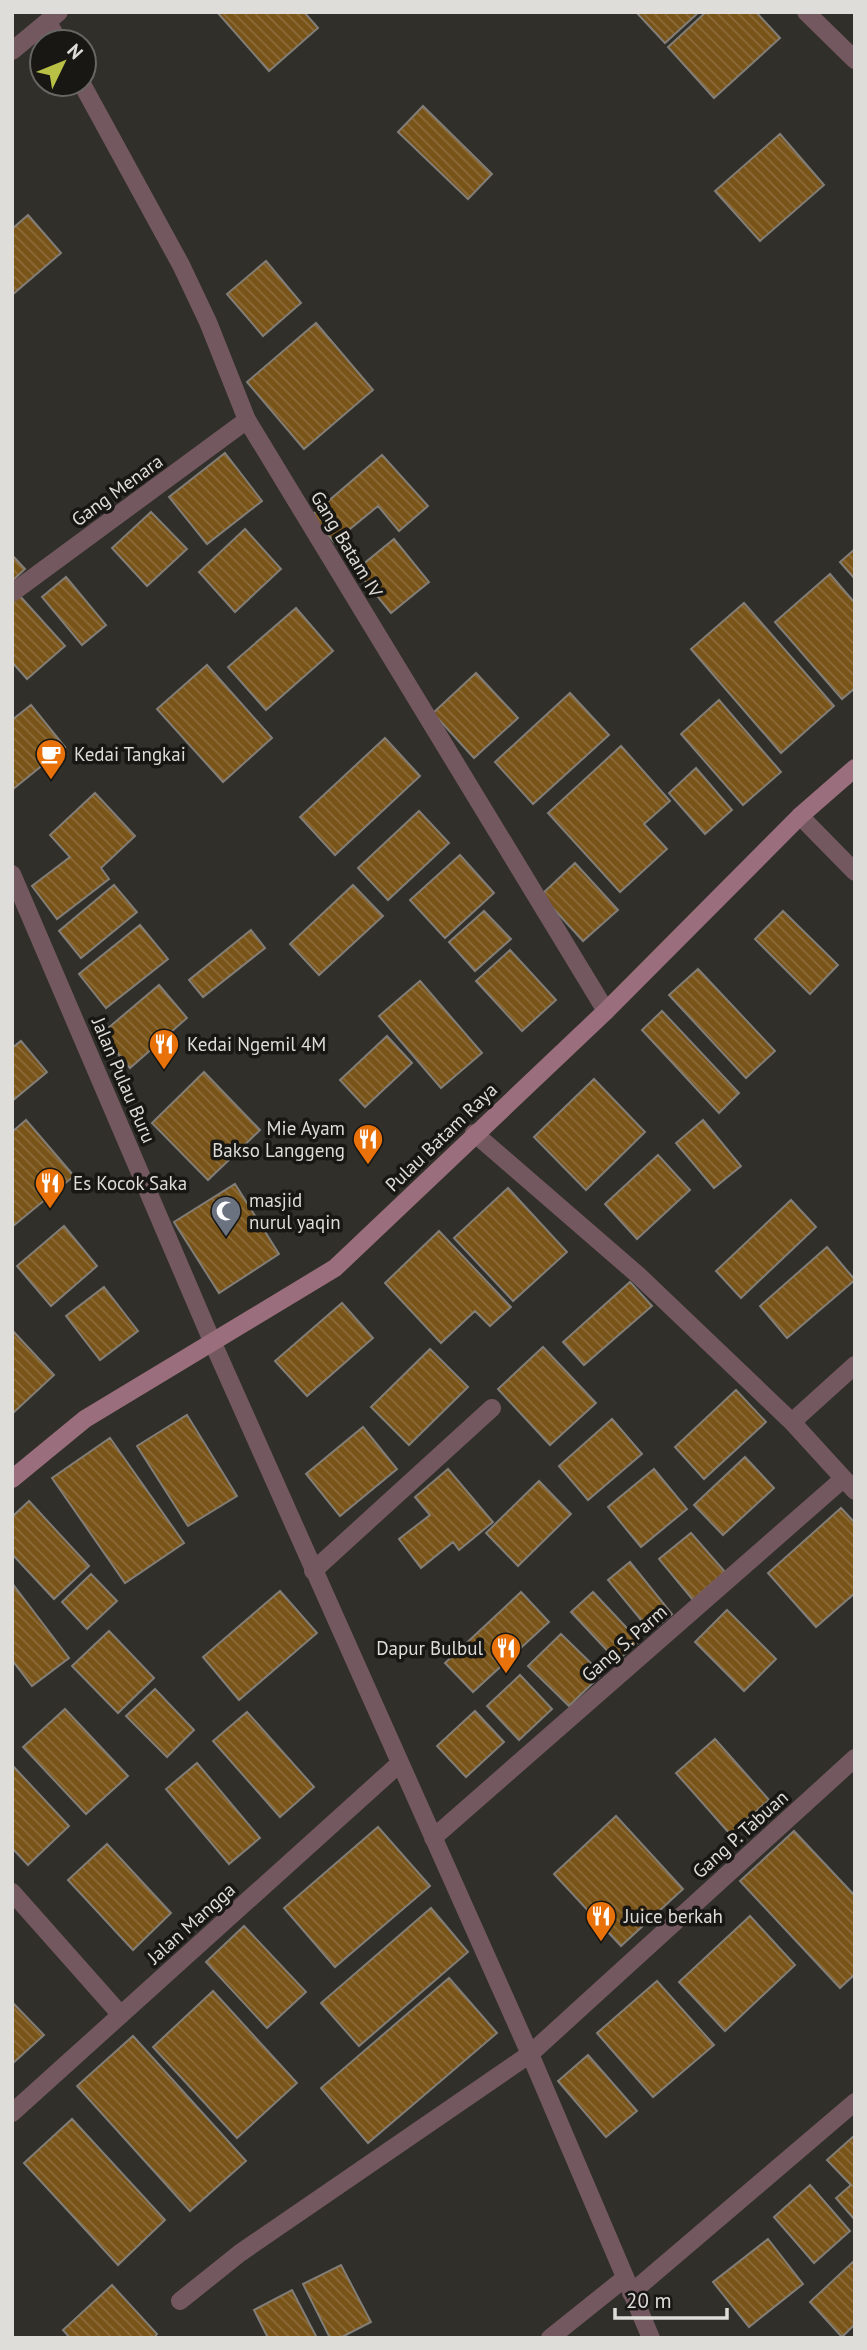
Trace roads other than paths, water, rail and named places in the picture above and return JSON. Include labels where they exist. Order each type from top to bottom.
[{"type":"street","points":[[806,12],[855,60]]},
{"type":"street","points":[[12,51],[53,17]]},
{"type":"street","name":"Gang Batam IV","points":[[90,98],[186,276],[208,322],[247,420],[606,1011]]},
{"type":"street","name":"Gang Menara","points":[[12,593],[247,420]]},
{"type":"street","name":"Pulau Batam Raya","points":[[12,1479],[85,1419],[335,1268],[474,1133],[606,1011],[800,816],[855,768]]},
{"type":"street","points":[[800,816],[855,873]]},
{"type":"street","name":"Jalan Pulau Buru","points":[[12,874],[18,905],[530,2054],[651,2338]]},
{"type":"street","points":[[474,1133],[638,1275],[792,1422],[849,1485]]},
{"type":"street","points":[[792,1422],[855,1365]]},
{"type":"street","points":[[313,1571],[492,1408]]},
{"type":"street","name":"Gang S. Parm","points":[[433,1838],[849,1485]]},
{"type":"street","name":"Gang P. Tabuan","points":[[180,2301],[240,2253],[530,2054],[855,1758]]},
{"type":"street","name":"Jalan Mangga","points":[[12,2113],[399,1764]]},
{"type":"street","points":[[12,1892],[121,2015]]},
{"type":"street","points":[[550,2338],[628,2286],[855,2102]]},
{"type":"place","name":"Kedai Tangkai","points":[[51,781]]},
{"type":"place","name":"Kedai Ngemil 4M","points":[[164,1071]]},
{"type":"place","name":"Mie Ayam Bakso Langgeng","points":[[368,1166]]},
{"type":"place","name":"Es Kocok Saka","points":[[50,1210]]},
{"type":"place","name":"masjid nurul yaqin","points":[[226,1238]]},
{"type":"place","name":"Dapur Bulbul","points":[[506,1675]]},
{"type":"place","name":"Juice berkah","points":[[601,1943]]}]
